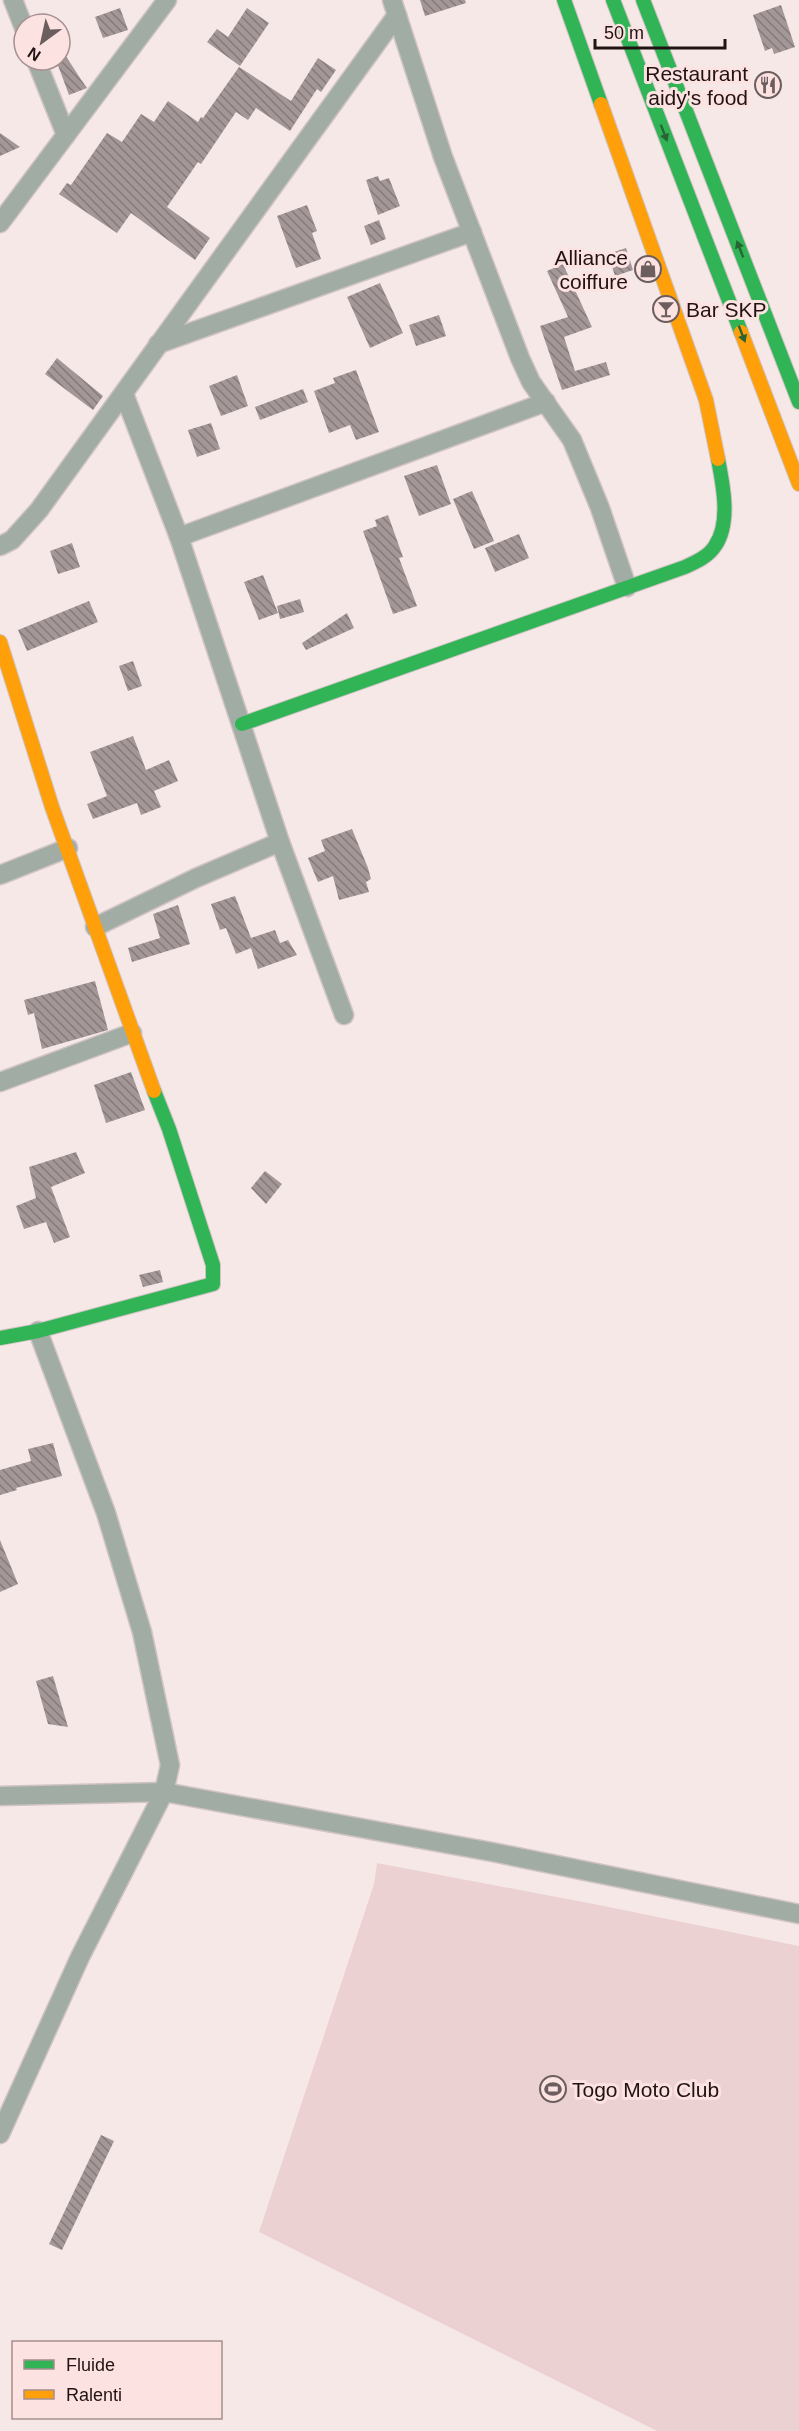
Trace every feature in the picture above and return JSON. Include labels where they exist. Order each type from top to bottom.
[{"type":"street","points":[[0,223],[167,0]]},
{"type":"street","points":[[242,724],[685,567],[701,559],[715,547],[722,532],[724,513],[721,475],[706,400],[564,0]]},
{"type":"street","points":[[613,0],[799,484]]},
{"type":"street","points":[[643,0],[799,402]]},
{"type":"street","points":[[394,8],[443,157],[520,358],[531,382],[572,440],[608,529],[627,587]]},
{"type":"street","points":[[0,546],[12,540],[27,526],[124,394],[394,8]]},
{"type":"street","points":[[41,72],[66,135]]},
{"type":"street","points":[[158,345],[472,232]]},
{"type":"street","points":[[124,394],[179,537],[280,842],[344,1015]]},
{"type":"street","points":[[179,537],[546,402]]},
{"type":"street","points":[[0,642],[52,807],[132,1033],[169,1129],[213,1265],[213,1284],[38,1331],[0,1338]]},
{"type":"street","points":[[95,927],[196,878],[280,842]]},
{"type":"street","points":[[0,875],[68,848]]},
{"type":"street","points":[[0,1082],[132,1033]]},
{"type":"street","points":[[0,2134],[80,1957],[164,1792],[170,1765],[142,1632],[106,1513],[38,1331]]},
{"type":"street","points":[[0,1796],[164,1792],[492,1852],[799,1914]]},
{"type":"shaded area","name":"Togo Moto Club","points":[[377,1863],[799,1946],[799,2431],[657,2431],[259,2232],[374,1884]]},
{"type":"building","points":[[420,0],[465,0],[466,3],[425,16]]},
{"type":"building","points":[[781,5],[795,47],[774,54],[772,48],[765,51],[753,15]]},
{"type":"building","points":[[120,8],[128,30],[103,38],[95,17]]},
{"type":"building","points":[[247,8],[269,23],[240,66],[207,42],[217,29],[228,37]]},
{"type":"building","points":[[318,58],[336,70],[321,92],[317,89],[290,131],[256,108],[248,120],[236,112],[201,164],[198,162],[167,207],[210,238],[195,260],[131,213],[117,233],[59,194],[67,183],[71,185],[107,133],[122,142],[141,114],[154,122],[168,101],[198,122],[239,67],[291,101]]},
{"type":"building","points":[[72,65],[87,88],[69,95],[60,72],[72,72]]},
{"type":"building","points":[[0,133],[20,147],[0,156]]},
{"type":"building","points":[[378,176],[380,181],[389,178],[400,206],[378,215],[366,180]]},
{"type":"building","points":[[307,205],[317,231],[312,233],[321,259],[296,268],[277,216]]},
{"type":"building","points":[[379,220],[386,239],[371,245],[364,226]]},
{"type":"building","points":[[626,248],[633,270],[615,276],[608,254]]},
{"type":"building","points":[[563,264],[592,327],[564,337],[575,371],[606,362],[610,375],[562,390],[540,326],[568,317],[547,271]]},
{"type":"building","points":[[380,283],[403,333],[370,348],[347,297]]},
{"type":"building","points":[[439,315],[446,336],[416,346],[409,325]]},
{"type":"building","points":[[57,358],[103,396],[93,410],[45,374]]},
{"type":"building","points":[[356,370],[379,432],[356,440],[350,425],[329,433],[314,391],[335,383],[333,378]]},
{"type":"building","points":[[237,375],[248,406],[221,416],[209,386]]},
{"type":"building","points":[[303,389],[308,402],[260,420],[255,407]]},
{"type":"building","points":[[211,423],[220,449],[197,457],[188,430]]},
{"type":"building","points":[[437,465],[451,504],[419,516],[404,476]]},
{"type":"building","points":[[472,491],[494,541],[474,549],[453,499]]},
{"type":"building","points":[[388,515],[403,557],[399,558],[417,606],[393,614],[363,531],[377,526],[375,520]]},
{"type":"building","points":[[519,534],[529,558],[495,572],[485,548]]},
{"type":"building","points":[[72,543],[80,567],[58,574],[50,551]]},
{"type":"building","points":[[263,575],[278,613],[259,620],[244,582]]},
{"type":"building","points":[[300,599],[304,612],[280,619],[277,606]]},
{"type":"building","points":[[89,601],[98,622],[27,651],[18,630]]},
{"type":"building","points":[[347,613],[354,628],[306,650],[302,643]]},
{"type":"building","points":[[133,661],[142,686],[128,691],[119,666]]},
{"type":"building","points":[[133,736],[146,770],[169,760],[178,781],[154,791],[161,807],[141,815],[137,803],[93,819],[87,804],[107,796],[90,752]]},
{"type":"building","points":[[352,829],[371,879],[366,882],[369,892],[339,900],[333,876],[318,882],[308,858],[325,851],[321,840]]},
{"type":"building","points":[[235,896],[251,938],[275,930],[280,943],[288,940],[297,955],[258,969],[251,948],[236,954],[226,928],[220,930],[211,904]]},
{"type":"building","points":[[178,905],[190,944],[132,962],[128,948],[160,938],[153,914]]},
{"type":"building","points":[[95,981],[108,1030],[42,1049],[34,1013],[28,1015],[24,1000]]},
{"type":"building","points":[[131,1072],[145,1110],[106,1123],[94,1085]]},
{"type":"building","points":[[76,1152],[85,1173],[51,1187],[70,1237],[54,1243],[46,1222],[24,1229],[16,1206],[36,1198],[29,1167]]},
{"type":"building","points":[[265,1171],[282,1184],[266,1204],[251,1188]]},
{"type":"building","points":[[160,1270],[163,1282],[143,1287],[139,1275]]},
{"type":"building","points":[[53,1443],[62,1476],[16,1488],[17,1490],[0,1495],[0,1470],[31,1461],[28,1449]]},
{"type":"building","points":[[0,1540],[18,1584],[0,1592]]},
{"type":"building","points":[[53,1676],[68,1727],[48,1724],[36,1681]]},
{"type":"building","points":[[101,2135],[114,2141],[62,2250],[49,2244]]},
{"type":"traffic: fast","points":[[564,0],[601,104]]},
{"type":"traffic: fast","points":[[613,0],[741,332]]},
{"type":"traffic: fast","points":[[643,0],[799,402]]},
{"type":"traffic: fast","points":[[242,724],[698,561],[712,550],[720,537],[723,526],[724,504],[718,459]]},
{"type":"traffic: fast","points":[[0,1338],[38,1331],[213,1284],[213,1265],[169,1129],[154,1091]]},
{"type":"traffic: slow","points":[[601,104],[706,400],[718,459]]},
{"type":"traffic: slow","points":[[741,332],[799,484]]},
{"type":"traffic: slow","points":[[0,642],[52,807],[154,1091]]},
{"type":"place","name":"Restaurant aidy's food","points":[[768,85]]},
{"type":"place","name":"Alliance coiffure","points":[[648,269]]},
{"type":"place","name":"Bar SKP","points":[[666,309]]},
{"type":"place","name":"Togo Moto Club","points":[[553,2089]]}]
